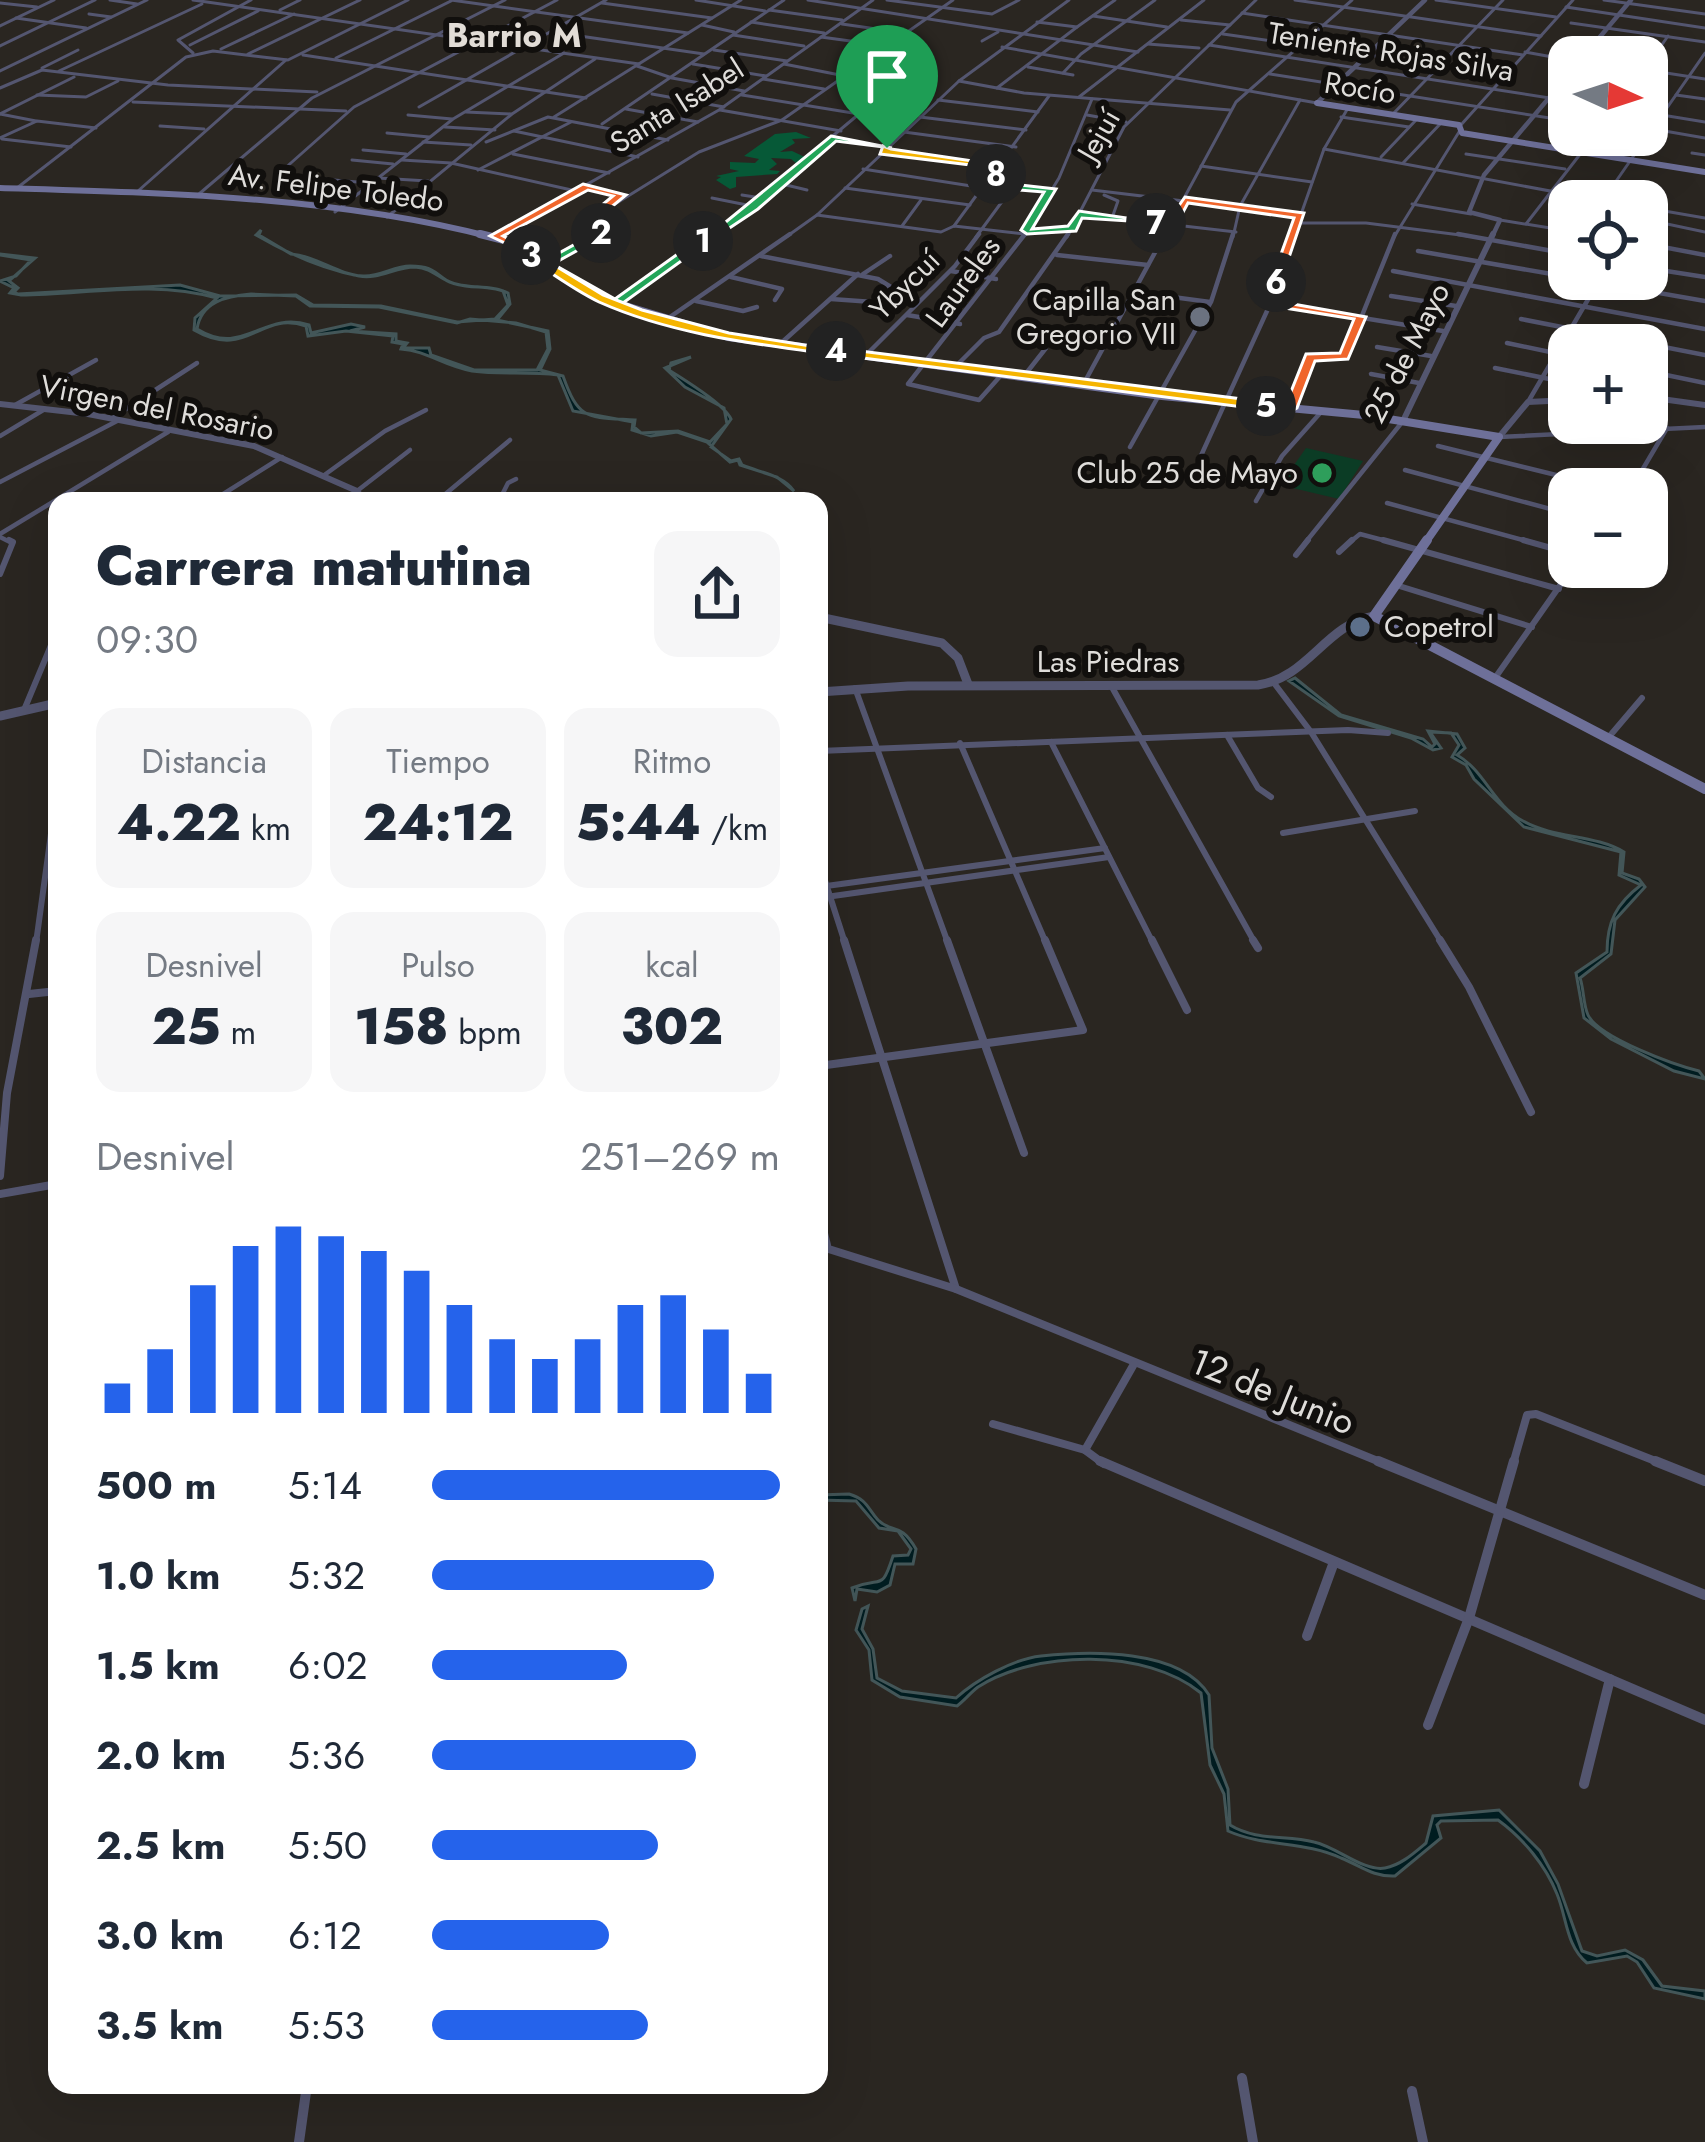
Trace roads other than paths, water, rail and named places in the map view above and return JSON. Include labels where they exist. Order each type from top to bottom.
[{"type":"main road","name":"Rocío","points":[[1317,103],[1442,122],[1548,147]]},
{"type":"main road","name":"Rocío","points":[[1607,156],[1705,172]]},
{"type":"main road","name":"Av. Felipe Toledo","points":[[0,188],[199,194],[495,236],[616,304],[665,321],[779,345],[1499,437]]},
{"type":"main road","points":[[1499,437],[1374,616],[1705,789]]},
{"type":"street","points":[[0,26],[54,0]]},
{"type":"street","points":[[0,46],[94,0]]},
{"type":"street","points":[[110,0],[139,4]]},
{"type":"street","points":[[0,71],[147,0]]},
{"type":"street","points":[[193,53],[190,45],[178,40],[251,0]]},
{"type":"street","points":[[276,11],[300,0]]},
{"type":"street","points":[[248,54],[360,0]]},
{"type":"street","points":[[138,190],[288,60],[408,0]]},
{"type":"street","points":[[333,60],[452,0],[688,33]]},
{"type":"street","points":[[199,194],[324,93],[505,0]]},
{"type":"street","points":[[283,170],[348,111],[557,0]]},
{"type":"street","points":[[696,0],[906,33]]},
{"type":"street","points":[[423,142],[475,146],[554,117],[741,0]]},
{"type":"street","points":[[599,126],[784,0]]},
{"type":"street","points":[[808,0],[1138,52]]},
{"type":"street","name":"Santa Isabel","points":[[495,236],[700,122],[874,0]]},
{"type":"street","points":[[887,0],[995,14],[1019,0]]},
{"type":"street","points":[[545,264],[610,229],[591,219],[621,195],[741,132],[766,129],[782,120],[953,0]]},
{"type":"street","points":[[665,321],[817,214],[958,81],[1069,0]]},
{"type":"street","points":[[997,88],[1115,0]]},
{"type":"street","points":[[1063,73],[1156,0]]},
{"type":"street","points":[[1077,98],[1204,0]]},
{"type":"street","points":[[1246,0],[1255,0]]},
{"type":"street","name":"Jejuí","points":[[957,365],[984,338],[999,332],[1057,255],[1128,123],[1255,0]]},
{"type":"street","points":[[1294,0],[1541,36]]},
{"type":"street","points":[[1083,385],[1230,110],[1352,0]]},
{"type":"street","points":[[1317,103],[1426,0]]},
{"type":"street","points":[[1436,0],[1557,17]]},
{"type":"street","points":[[1392,115],[1503,0]]},
{"type":"street","points":[[1290,408],[1310,357],[1346,355],[1399,225],[1460,129],[1573,0]]},
{"type":"street","points":[[1604,0],[1705,14]]},
{"type":"street","points":[[0,2],[39,7]]},
{"type":"street","points":[[0,10],[18,2]]},
{"type":"street","points":[[61,71],[196,2],[597,58],[638,65],[645,71]]},
{"type":"street","points":[[418,106],[603,2],[712,18]]},
{"type":"street","points":[[1600,36],[1630,2]]},
{"type":"street","points":[[1566,7],[1705,28]]},
{"type":"street","points":[[190,45],[262,9]]},
{"type":"street","points":[[89,14],[112,17]]},
{"type":"street","points":[[213,51],[295,14]]},
{"type":"street","points":[[1242,14],[1548,57]]},
{"type":"street","points":[[1094,16],[1168,28]]},
{"type":"street","points":[[16,18],[88,28]]},
{"type":"street","points":[[1180,20],[1230,25]]},
{"type":"street","points":[[751,22],[888,46]]},
{"type":"street","points":[[1037,22],[1077,27]]},
{"type":"street","points":[[1571,23],[1705,42]]},
{"type":"street","points":[[701,24],[709,28]]},
{"type":"street","points":[[694,28],[806,46]]},
{"type":"street","points":[[550,32],[705,54]]},
{"type":"street","points":[[982,41],[999,32]]},
{"type":"street","points":[[1222,33],[1506,75]]},
{"type":"street","points":[[43,38],[62,41]]},
{"type":"street","name":"Teniente Rojas Silva","points":[[1148,44],[1203,46],[1548,98]]},
{"type":"street","name":"Rocío","points":[[1002,47],[1317,103]]},
{"type":"street","points":[[712,49],[845,76]]},
{"type":"street","points":[[0,88],[78,50]]},
{"type":"street","points":[[17,188],[193,53],[288,60]]},
{"type":"street","points":[[335,212],[453,119],[564,53]]},
{"type":"street","points":[[1668,106],[1705,53]]},
{"type":"street","points":[[298,55],[586,98]]},
{"type":"street","points":[[386,218],[512,114],[597,58]]},
{"type":"street","points":[[692,64],[824,89]]},
{"type":"street","points":[[1026,67],[1073,75]]},
{"type":"street","points":[[39,70],[154,84],[324,93]]},
{"type":"street","points":[[616,304],[763,199],[859,114],[629,71]]},
{"type":"street","points":[[1668,72],[1705,79]]},
{"type":"street","points":[[1269,74],[1548,117]]},
{"type":"street","points":[[0,112],[75,76]]},
{"type":"street","points":[[37,95],[86,97],[119,80]]},
{"type":"street","points":[[958,81],[1077,98],[1230,110]]},
{"type":"street","points":[[650,93],[842,131]]},
{"type":"street","points":[[951,229],[1050,95]]},
{"type":"street","points":[[1676,95],[1705,99]]},
{"type":"street","name":"Laureles","points":[[931,361],[996,279],[1025,232],[1051,189],[1092,99]]},
{"type":"street","points":[[1471,214],[1496,159],[1548,99]]},
{"type":"street","points":[[937,100],[1038,112]]},
{"type":"street","points":[[1130,447],[1211,302],[1236,232],[1240,206],[1300,100]]},
{"type":"street","points":[[132,102],[348,111]]},
{"type":"street","points":[[1199,460],[1270,303],[1324,149],[1348,108]]},
{"type":"street","points":[[626,109],[700,122]]},
{"type":"street","points":[[0,112],[97,128]]},
{"type":"street","points":[[465,112],[512,114]]},
{"type":"street","points":[[408,115],[453,119]]},
{"type":"street","points":[[1087,115],[1128,123]]},
{"type":"street","points":[[1668,116],[1705,122]]},
{"type":"street","points":[[554,117],[669,140]]},
{"type":"street","points":[[919,117],[1026,130]]},
{"type":"street","points":[[1341,117],[1409,127]]},
{"type":"street","points":[[1380,158],[1417,118]]},
{"type":"street","points":[[0,138],[38,121]]},
{"type":"street","points":[[478,170],[572,121]]},
{"type":"street","points":[[1403,163],[1442,122]]},
{"type":"street","points":[[160,126],[206,129]]},
{"type":"street","points":[[443,127],[493,131],[501,136]]},
{"type":"street","points":[[512,131],[638,157]]},
{"type":"street","points":[[903,132],[1016,147]]},
{"type":"street","points":[[387,133],[430,137]]},
{"type":"street","points":[[1668,133],[1705,138]]},
{"type":"street","points":[[0,138],[72,148]]},
{"type":"street","points":[[834,138],[1002,166]]},
{"type":"street","points":[[1324,149],[1548,191]]},
{"type":"street","points":[[363,150],[407,154]]},
{"type":"street","points":[[512,153],[609,172]]},
{"type":"street","points":[[1692,153],[1705,155]]},
{"type":"street","points":[[1466,154],[1565,170]]},
{"type":"street","points":[[1558,180],[1578,156]]},
{"type":"street","points":[[1618,180],[1634,156]]},
{"type":"street","points":[[352,160],[451,163],[577,191]]},
{"type":"street","points":[[1200,166],[1312,182]]},
{"type":"street","points":[[863,170],[1051,189]]},
{"type":"street","points":[[378,178],[430,181]]},
{"type":"street","points":[[322,179],[371,183]]},
{"type":"street","points":[[780,183],[807,190]]},
{"type":"street","points":[[586,186],[621,195]]},
{"type":"street","name":"Ybycuí","points":[[867,354],[950,270],[1014,187]]},
{"type":"street","points":[[844,188],[972,205]]},
{"type":"street","points":[[1091,191],[1240,206],[1298,219],[1399,225],[1548,250]]},
{"type":"street","points":[[1091,191],[1117,199],[1112,218]]},
{"type":"street","points":[[1526,224],[1548,194]]},
{"type":"street","points":[[742,195],[763,199]]},
{"type":"street","points":[[712,197],[754,206]]},
{"type":"street","points":[[902,226],[922,203],[919,198]]},
{"type":"street","points":[[1412,204],[1548,228]]},
{"type":"street","points":[[1668,212],[1705,218]]},
{"type":"street","points":[[817,214],[951,229],[1072,229]]},
{"type":"street","points":[[1079,214],[1236,232]]},
{"type":"street","name":"25 de Mayo","points":[[1296,555],[1403,422],[1500,220]]},
{"type":"street","points":[[1668,227],[1705,232]]},
{"type":"street","points":[[1668,248],[1705,255]]},
{"type":"street","points":[[1418,251],[1548,273]]},
{"type":"street","points":[[1057,255],[1148,265]]},
{"type":"street","points":[[760,256],[885,281],[890,291],[870,304],[831,298]]},
{"type":"street","points":[[779,345],[831,298],[890,256]]},
{"type":"street","points":[[950,270],[996,279]]},
{"type":"street","points":[[1393,271],[1705,329]]},
{"type":"street","points":[[1668,272],[1705,278]]},
{"type":"street","points":[[729,277],[782,289],[775,300]]},
{"type":"street","points":[[1135,292],[1211,302]]},
{"type":"street","points":[[1668,294],[1705,301]]},
{"type":"street","points":[[1391,296],[1456,305]]},
{"type":"street","points":[[694,300],[743,310],[757,307]]},
{"type":"street","points":[[1570,324],[1586,300]]},
{"type":"street","points":[[1270,303],[1443,331]]},
{"type":"street","points":[[905,315],[960,324]]},
{"type":"street","points":[[1521,319],[1548,324]]},
{"type":"street","points":[[1507,343],[1548,351]]},
{"type":"street","points":[[1377,346],[1431,356]]},
{"type":"street","points":[[1024,376],[1046,348]]},
{"type":"street","points":[[1668,348],[1705,355]]},
{"type":"street","points":[[15,406],[95,360]]},
{"type":"street","points":[[931,361],[909,386],[979,400],[1004,372]]},
{"type":"street","points":[[0,482],[114,420],[197,363]]},
{"type":"street","points":[[1499,437],[1528,402],[1548,366]]},
{"type":"street","points":[[1495,368],[1548,379]]},
{"type":"street","points":[[1371,374],[1419,382]]},
{"type":"street","points":[[1668,375],[1705,383]]},
{"type":"street","points":[[1668,400],[1705,405]]},
{"type":"street","points":[[1528,402],[1548,401]]},
{"type":"street","name":"Virgen del Rosario","points":[[0,404],[240,442],[353,492]]},
{"type":"street","points":[[0,436],[45,409]]},
{"type":"street","points":[[323,476],[385,430],[426,410]]},
{"type":"street","points":[[1256,501],[1282,456],[1322,411]]},
{"type":"street","points":[[1668,428],[1705,427]]},
{"type":"street","points":[[70,492],[168,432]]},
{"type":"street","points":[[1499,437],[1548,434]]},
{"type":"street","points":[[448,492],[510,440]]},
{"type":"street","points":[[1438,446],[1548,473]]},
{"type":"street","points":[[365,492],[410,450]]},
{"type":"street","points":[[226,492],[282,457]]},
{"type":"street","points":[[1405,470],[1548,508]]},
{"type":"street","points":[[504,492],[516,478]]},
{"type":"street","points":[[1387,503],[1548,548]]},
{"type":"street","points":[[0,535],[48,506]]},
{"type":"street","points":[[1340,552],[1357,534],[1559,589],[1495,678]]},
{"type":"street","points":[[0,535],[13,542],[0,574]]},
{"type":"street","points":[[1394,585],[1532,627]]},
{"type":"street","points":[[1374,616],[1350,622],[1282,679],[1468,987],[1531,1112]]},
{"type":"street","points":[[828,619],[942,643],[958,658],[968,684]]},
{"type":"street","points":[[24,710],[48,653]]},
{"type":"street","name":"Las Piedras","points":[[828,691],[968,684],[1112,688],[1282,679]]},
{"type":"street","points":[[855,688],[1024,1153]]},
{"type":"street","points":[[1112,688],[1258,948]]},
{"type":"street","points":[[1608,738],[1642,698]]},
{"type":"street","points":[[0,716],[48,705]]},
{"type":"street","points":[[828,750],[1311,731],[1388,734]]},
{"type":"street","points":[[1227,735],[1258,788],[1271,797]]},
{"type":"street","points":[[1051,742],[1186,1010]]},
{"type":"street","points":[[828,1065],[1083,1030],[960,743]]},
{"type":"street","points":[[1282,833],[1415,811]]},
{"type":"street","points":[[828,891],[1107,853]]},
{"type":"street","points":[[0,1176],[8,1093],[29,994],[48,856]]},
{"type":"street","points":[[828,903],[956,1289]]},
{"type":"street","points":[[29,994],[48,992]]},
{"type":"street","points":[[0,1194],[48,1186]]},
{"type":"street","name":"12 de Junio","points":[[828,1247],[956,1289],[1705,1595]]},
{"type":"street","points":[[1084,1450],[1134,1364]]},
{"type":"street","points":[[1428,1725],[1469,1618],[1527,1414],[1705,1481]]},
{"type":"street","points":[[993,1424],[1084,1450],[1106,1466],[1705,1720]]},
{"type":"street","points":[[1306,1636],[1334,1562]]},
{"type":"street","points":[[1584,1784],[1610,1679]]},
{"type":"street","points":[[1243,2078],[1253,2142]]},
{"type":"street","points":[[1412,2092],[1423,2142]]},
{"type":"street","points":[[298,2142],[306,2094]]},
{"type":"water","points":[[416,266],[429,269],[449,282],[415,267],[369,276]]},
{"type":"water","points":[[14,277],[9,281],[18,288],[14,292],[18,294],[180,285],[237,296],[216,302],[199,320],[197,329],[213,337],[241,337],[273,325],[241,338],[228,340],[212,338],[194,330],[195,318],[217,298],[169,290],[21,295],[10,293],[14,288],[0,281]]},
{"type":"water","points":[[503,291],[510,304],[497,320],[507,322],[482,320],[495,319],[508,305]]},
{"type":"water","points":[[279,295],[296,295],[313,305],[381,306],[461,322],[457,323],[379,307],[310,306],[296,296]]},
{"type":"water","points":[[293,322],[309,325],[311,333],[351,324],[365,327],[350,331],[396,334],[396,341],[407,343],[403,348],[429,348],[431,355],[474,370],[537,370],[548,349],[546,332],[529,327],[548,331],[550,349],[540,370],[563,376],[574,401],[587,414],[573,411],[558,375],[483,372],[462,369],[401,349],[403,344],[392,342],[393,336],[346,331],[308,336],[306,326],[276,324]]},
{"type":"water","points":[[670,366],[669,370],[720,406],[685,387],[665,368]]},
{"type":"water","points":[[724,410],[731,419],[712,446],[677,432],[641,433],[678,431],[710,442],[727,424]]},
{"type":"water","points":[[1295,678],[1341,715],[1423,739],[1432,747],[1435,744],[1428,731],[1444,733],[1430,732],[1441,748],[1433,750],[1411,738],[1339,716],[1289,681]]},
{"type":"water","points":[[1451,733],[1457,734],[1465,748],[1457,755],[1523,821],[1624,852],[1622,873],[1639,879],[1645,887],[1615,920],[1611,954],[1580,978],[1586,1011],[1607,1033],[1699,1071],[1705,1079],[1674,1071],[1611,1039],[1584,1018],[1576,973],[1607,952],[1615,914],[1641,885],[1619,875],[1621,852],[1524,827],[1474,779],[1466,765],[1452,757],[1459,745]]},
{"type":"water","points":[[849,1494],[864,1502],[878,1520],[901,1531],[916,1549],[913,1564],[895,1564],[890,1585],[877,1592],[857,1589],[855,1601],[852,1588],[880,1581],[893,1556],[908,1555],[911,1549],[898,1531],[879,1528],[856,1501],[828,1500],[828,1495]]},
{"type":"water","points":[[868,1606],[862,1629],[873,1649],[877,1678],[902,1691],[956,1698],[1007,1666],[1061,1654],[1132,1656],[1177,1668],[1209,1695],[1212,1748],[1228,1789],[1230,1825],[1250,1833],[1314,1842],[1368,1866],[1385,1868],[1426,1843],[1433,1816],[1499,1810],[1540,1851],[1558,1884],[1582,1951],[1597,1956],[1625,1950],[1643,1960],[1662,1986],[1705,1991],[1705,1999],[1654,1988],[1637,1962],[1627,1956],[1587,1963],[1571,1940],[1547,1873],[1498,1820],[1441,1821],[1437,1825],[1441,1838],[1395,1876],[1374,1873],[1313,1849],[1242,1836],[1228,1831],[1224,1794],[1210,1765],[1201,1693],[1178,1678],[1122,1662],[1060,1661],[1002,1675],[978,1687],[957,1706],[900,1697],[872,1680],[869,1650],[856,1630],[862,1609]]},
{"type":"place","name":"Capilla San Gregorio VII","points":[[1200,317]]},
{"type":"place","name":"Club 25 de Mayo","points":[[1322,473]]},
{"type":"place","name":"Copetrol","points":[[1360,627]]},
{"type":"district","name":"Barrio M","points":[[514,35]]}]
